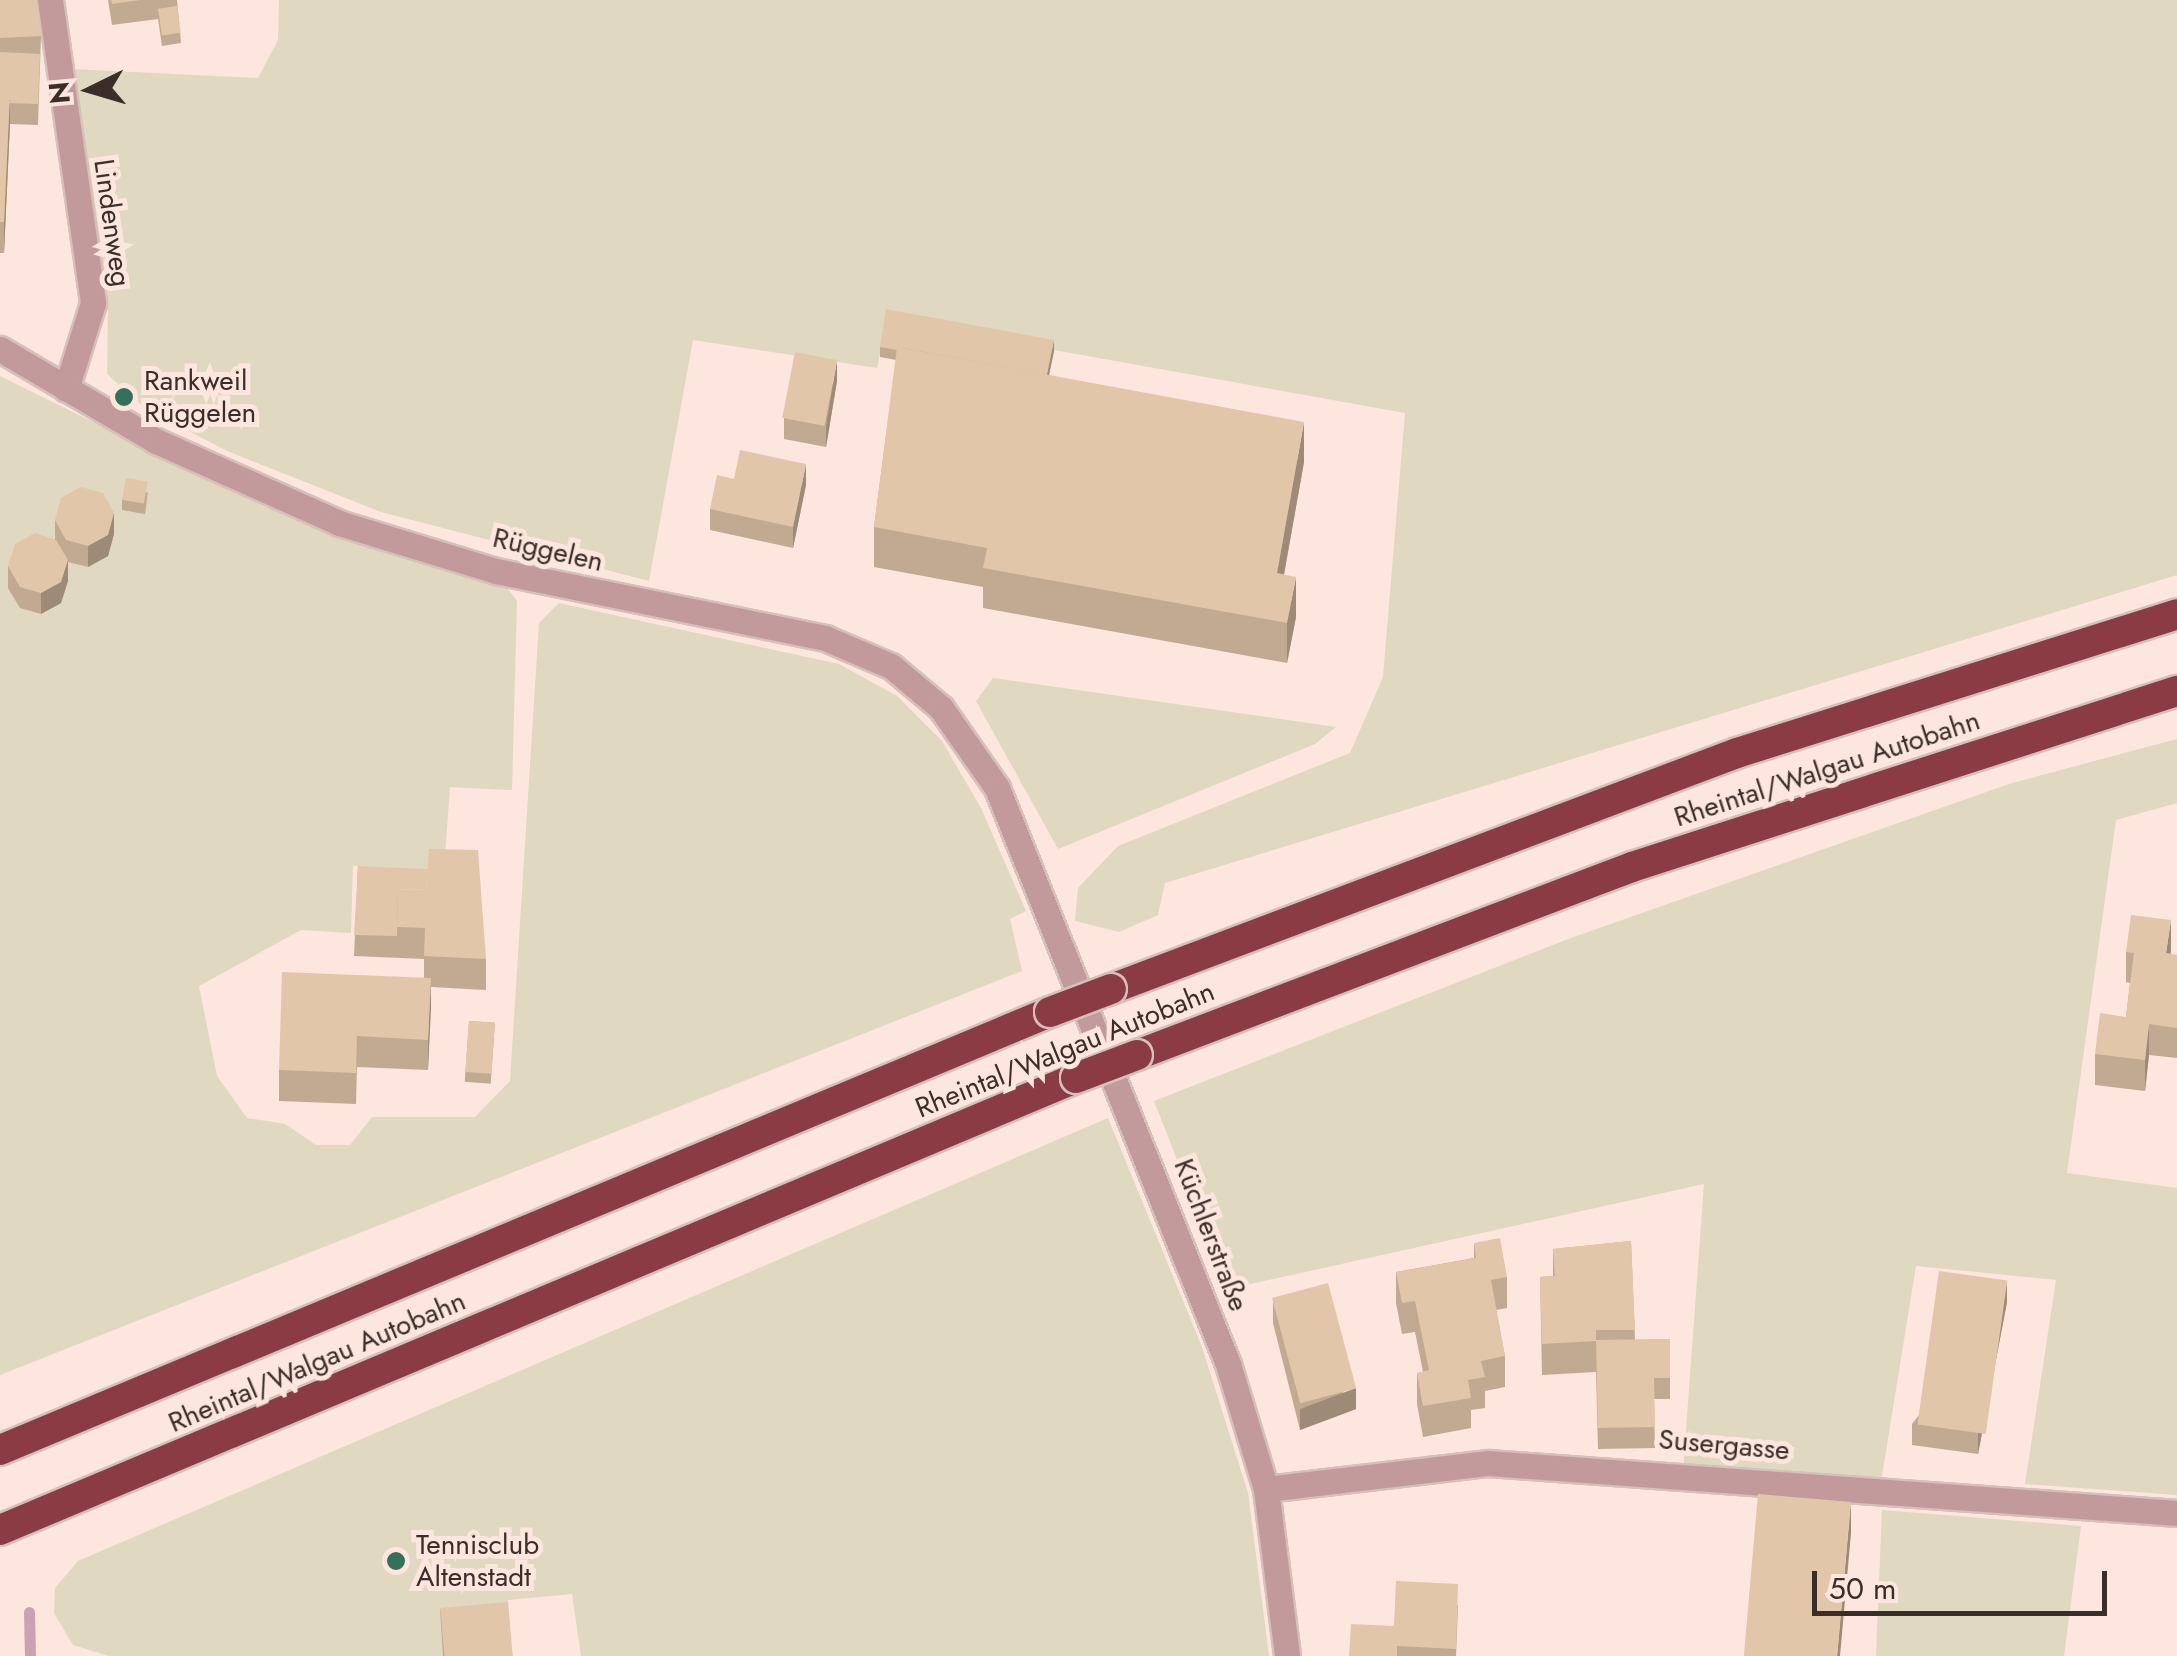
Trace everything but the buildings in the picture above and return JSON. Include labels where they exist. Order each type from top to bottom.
[{"type":"highway","name":"Rheintal/Walgau Autobahn","points":[[0,1450],[1050,1012],[1719,759],[2177,614]]},
{"type":"highway","name":"Rheintal/Walgau Autobahn","points":[[0,1530],[1137,1054],[1632,867],[2177,691]]},
{"type":"street","name":"Lindenweg","points":[[50,0],[93,302],[66,389]]},
{"type":"street","name":"Rüggelen","points":[[0,348],[205,466],[357,528],[496,571],[867,652],[959,728],[1024,851]]},
{"type":"street","name":"Küchlerstraße","points":[[1024,851],[1196,1277],[1266,1490],[1287,1656]]},
{"type":"street","name":"Susergasse","points":[[1266,1490],[1488,1463],[2177,1513]]},
{"type":"shaded area","points":[[279,0],[2177,0],[2177,575],[1165,883],[1158,915],[1119,932],[1075,921],[1078,888],[1118,846],[1350,753],[1383,677],[1405,413],[887,320],[877,368],[693,340],[649,581],[381,512],[227,451],[145,408],[107,374],[108,306],[73,69],[258,78],[278,40]]},
{"type":"shaded area","points":[[0,376],[263,506],[507,588],[517,601],[512,790],[450,787],[444,870],[353,866],[351,933],[301,930],[199,986],[217,1076],[247,1118],[285,1124],[316,1145],[350,1145],[372,1117],[475,1117],[510,1081],[539,623],[559,603],[839,664],[897,696],[942,741],[981,808],[1026,911],[1010,919],[1022,971],[0,1375]]},
{"type":"shaded area","points":[[993,678],[1336,727],[1315,744],[1058,849],[976,701]]},
{"type":"shaded area","points":[[2177,739],[2177,803],[2116,820],[2067,1173],[2177,1188],[2177,1495],[2025,1484],[2056,1280],[1916,1266],[1880,1488],[1683,1471],[1704,1184],[1228,1289],[1154,1101],[1571,938],[2012,783]]},
{"type":"shaded area","points":[[1108,1118],[1202,1347],[1248,1493],[1269,1656],[581,1656],[572,1594],[508,1600],[512,1656],[109,1656],[73,1645],[54,1613],[55,1588],[78,1561]]},
{"type":"shaded area","points":[[1882,1510],[2081,1526],[2064,1656],[1876,1656]]},
{"type":"waterway","points":[[29,1612],[30,1656]]},
{"type":"place","name":"Rankweil Rüggelen","points":[[124,397]]},
{"type":"place","name":"Tennisclub Altenstadt","points":[[396,1561]]}]
